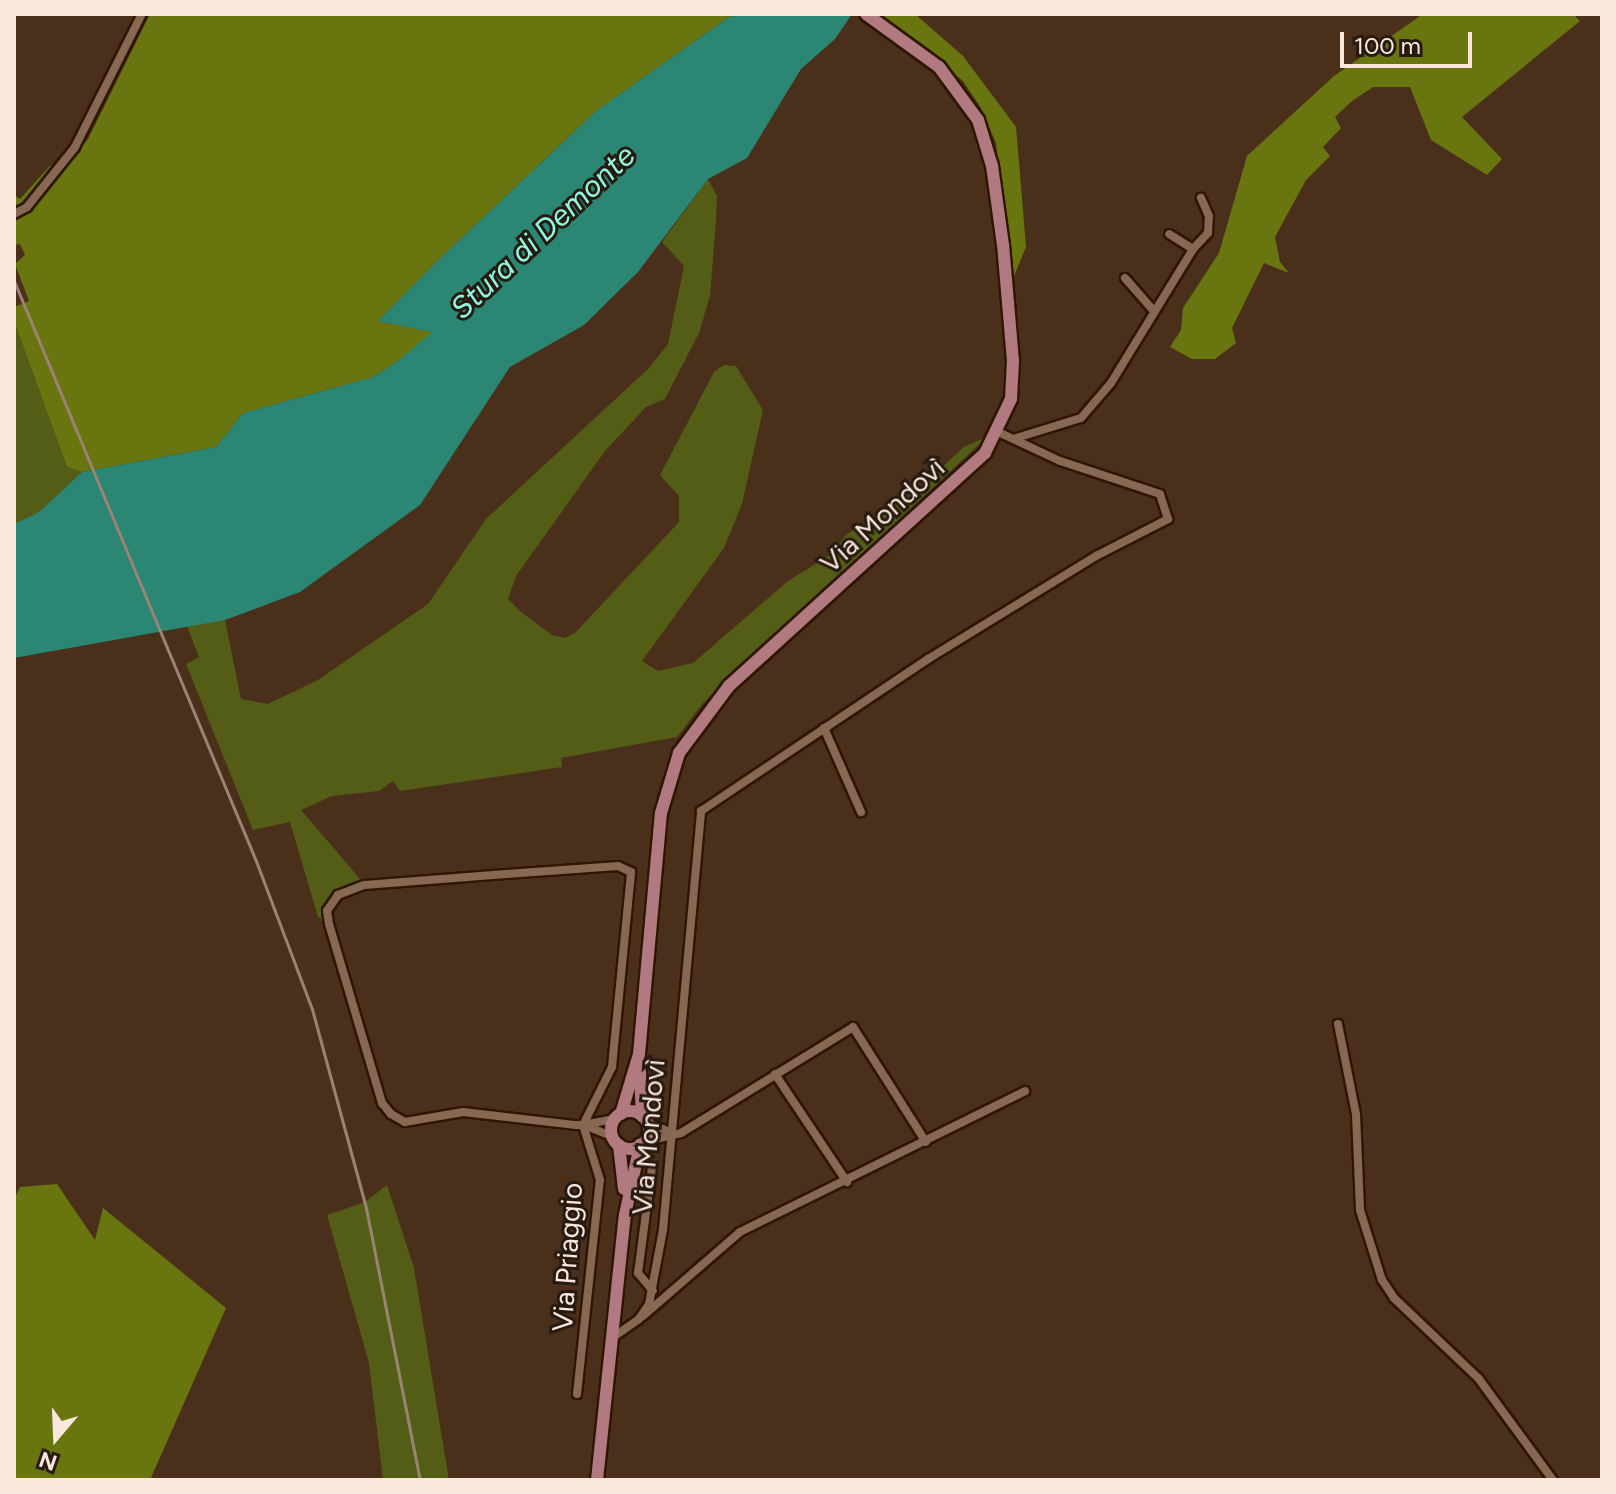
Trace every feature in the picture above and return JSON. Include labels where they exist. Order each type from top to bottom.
[{"type":"main road","name":"Via Mondovì","points":[[597,1480],[625,1215],[642,1144],[644,1119],[639,1054],[661,813],[679,753],[692,729],[729,686],[968,469],[998,432],[1011,399],[1013,361],[986,142],[951,79],[866,14]]},
{"type":"main road","name":"Via Mondovì","points":[[625,1215],[616,1141],[617,1116],[639,1054]]},
{"type":"main road","points":[[617,1116],[644,1119]]},
{"type":"main road","points":[[616,1141],[642,1144]]},
{"type":"street","points":[[14,214],[27,207],[75,147],[142,14]]},
{"type":"street","points":[[998,432],[1012,439],[1081,418],[1129,356],[1152,309],[1193,249],[1208,233],[1209,216],[1201,198]]},
{"type":"street","points":[[1169,234],[1193,249]]},
{"type":"street","points":[[1125,278],[1152,309]]},
{"type":"street","name":"Via Mondovì","points":[[612,1338],[639,1319],[653,1291],[673,1133],[701,811],[1039,590],[1168,519],[1160,494],[1012,439]]},
{"type":"street","points":[[824,728],[861,812]]},
{"type":"street","points":[[583,1125],[612,1067],[631,872],[627,868],[364,885],[338,895],[327,911],[329,924],[382,1103],[391,1114],[405,1122],[463,1112],[583,1125],[616,1141]]},
{"type":"street","points":[[1338,1024],[1356,1114],[1360,1210],[1382,1280],[1394,1298],[1479,1379],[1553,1480]]},
{"type":"street","points":[[642,1144],[673,1133],[853,1027],[926,1142]]},
{"type":"street","points":[[775,1074],[847,1182]]},
{"type":"street","points":[[639,1319],[740,1232],[847,1182],[1025,1091]]},
{"type":"street","points":[[583,1125],[617,1116]]},
{"type":"street","points":[[644,1119],[673,1133]]},
{"type":"street","name":"Via Priaggio","points":[[577,1394],[600,1180],[583,1125]]},
{"type":"street","name":"Via Mondovì","points":[[652,1167],[638,1273],[653,1291]]},
{"type":"green space","points":[[150,14],[751,14],[729,17],[596,111],[435,263],[378,321],[433,332],[399,360],[373,377],[243,413],[216,447],[82,472],[67,467],[14,321],[14,307],[29,301],[15,264],[25,255],[20,244],[14,245],[14,218],[30,209],[88,139]]},
{"type":"green space","points":[[881,14],[915,14],[963,56],[1016,127],[1026,247],[1012,281],[996,143],[981,108],[963,81]]},
{"type":"green space","points":[[1423,14],[1573,14],[1580,21],[1462,117],[1502,159],[1487,175],[1431,140],[1410,87],[1373,87],[1352,101],[1335,117],[1341,128],[1323,147],[1330,156],[1306,180],[1275,237],[1280,262],[1289,273],[1264,263],[1232,328],[1236,343],[1215,359],[1192,359],[1170,347],[1181,330],[1183,308],[1219,253],[1247,156],[1334,76]]},
{"type":"green space","points":[[57,165],[30,198],[14,211],[14,195],[20,199],[50,166]]},
{"type":"green space","points":[[708,179],[717,196],[716,221],[710,296],[699,333],[665,399],[646,407],[605,451],[516,576],[508,599],[521,612],[552,635],[564,638],[575,633],[679,522],[679,496],[660,475],[714,372],[724,365],[736,366],[763,410],[742,504],[724,548],[642,661],[658,671],[693,663],[788,581],[830,555],[846,535],[918,489],[964,447],[988,436],[703,703],[677,737],[561,758],[562,767],[400,791],[393,781],[379,791],[332,796],[301,810],[361,880],[335,894],[324,920],[318,917],[290,822],[253,830],[186,664],[199,657],[186,624],[225,620],[241,699],[268,704],[318,680],[428,604],[486,519],[649,368],[668,344],[684,266],[662,242]]},
{"type":"green space","points":[[14,321],[67,467],[82,472],[39,512],[14,524]]},
{"type":"green space","points":[[57,1184],[95,1240],[103,1208],[226,1308],[150,1480],[14,1480],[14,1200],[20,1187]]},
{"type":"green space","points":[[387,1185],[414,1268],[449,1480],[383,1480],[369,1363],[327,1215],[365,1202]]},
{"type":"water","name":"Stura di Demonte","points":[[751,14],[852,14],[835,39],[801,69],[747,158],[708,179],[638,272],[584,325],[510,367],[420,505],[300,592],[225,620],[14,658],[14,524],[39,512],[82,472],[216,447],[243,413],[373,377],[399,360],[432,332],[378,321],[435,263],[596,111],[729,17]]},
{"type":"railway","points":[[14,281],[256,861],[312,1009],[366,1208],[420,1480]]}]
